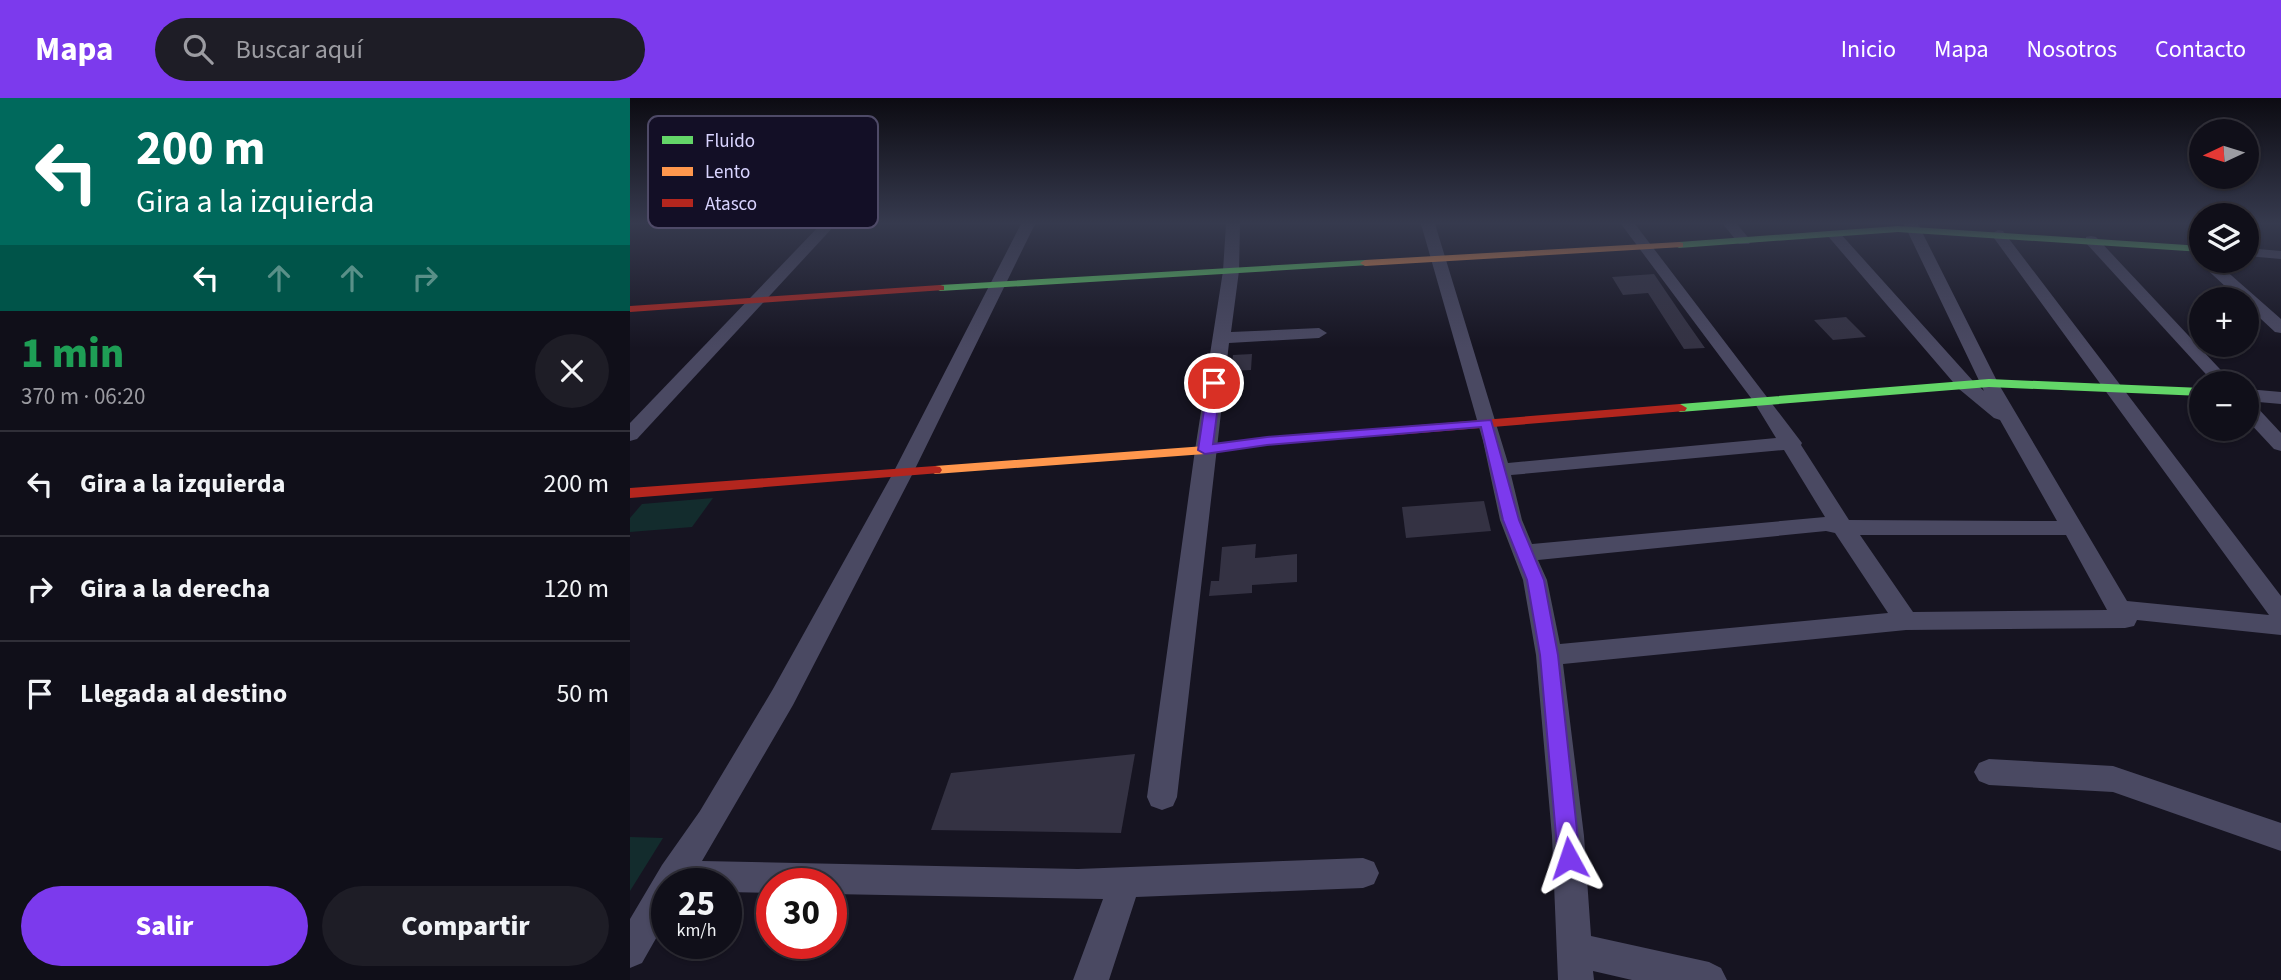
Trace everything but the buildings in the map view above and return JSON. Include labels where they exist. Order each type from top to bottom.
[{"type":"street","points":[[630,435],[790,265]]},
{"type":"street","points":[[679,868],[711,821],[783,697],[903,473],[1008,265]]},
{"type":"street","points":[[1162,797],[1205,450],[1231,265]]},
{"type":"street","points":[[630,309],[1324,265]]},
{"type":"street","points":[[1439,265],[1487,423],[1511,520],[1535,580],[1549,655],[1568,836],[1576,965],[1709,980]]},
{"type":"street","points":[[1659,265],[1792,443],[1842,526],[1906,621]]},
{"type":"street","points":[[1861,265],[1966,385],[2012,423]]},
{"type":"street","points":[[1549,655],[1906,621],[2124,619],[1989,383],[1930,265]]},
{"type":"street","points":[[2021,265],[2281,614]]},
{"type":"street","points":[[2114,265],[2213,371]]},
{"type":"street","points":[[2219,273],[2281,328]]},
{"type":"street","points":[[1221,338],[1319,333]]},
{"type":"street","points":[[630,493],[1205,450],[1267,441],[1989,383],[2189,391]]},
{"type":"street","points":[[2259,396],[2281,398]]},
{"type":"street","points":[[2259,421],[2281,445]]},
{"type":"street","points":[[1500,471],[1792,443]]},
{"type":"street","points":[[1525,552],[1826,524],[2073,528]]},
{"type":"street","points":[[2119,609],[2281,626]]},
{"type":"street","points":[[1989,772],[2113,779],[2281,837]]},
{"type":"street","points":[[742,882],[1078,884],[1363,873]]},
{"type":"street","points":[[1091,980],[1125,883]]},
{"type":"street","points":[[630,951],[651,914]]},
{"type":"green space","points":[[713,498],[692,527],[630,532],[630,518],[642,504]]},
{"type":"green space","points":[[630,837],[663,838],[630,891]]},
{"type":"traffic: fast","points":[[940,288],[1328,265]]},
{"type":"traffic: fast","points":[[1680,408],[1989,383],[2189,391]]},
{"type":"traffic: slow","points":[[935,470],[1205,450],[1267,441],[1383,432]]},
{"type":"traffic: jam","points":[[630,309],[940,288]]},
{"type":"traffic: jam","points":[[1383,432],[1680,408]]},
{"type":"traffic: jam","points":[[630,493],[935,470]]},
{"type":"route","points":[[1214,383],[1205,450],[1267,441],[1487,423],[1511,520],[1535,580],[1549,655],[1569,858]]}]
